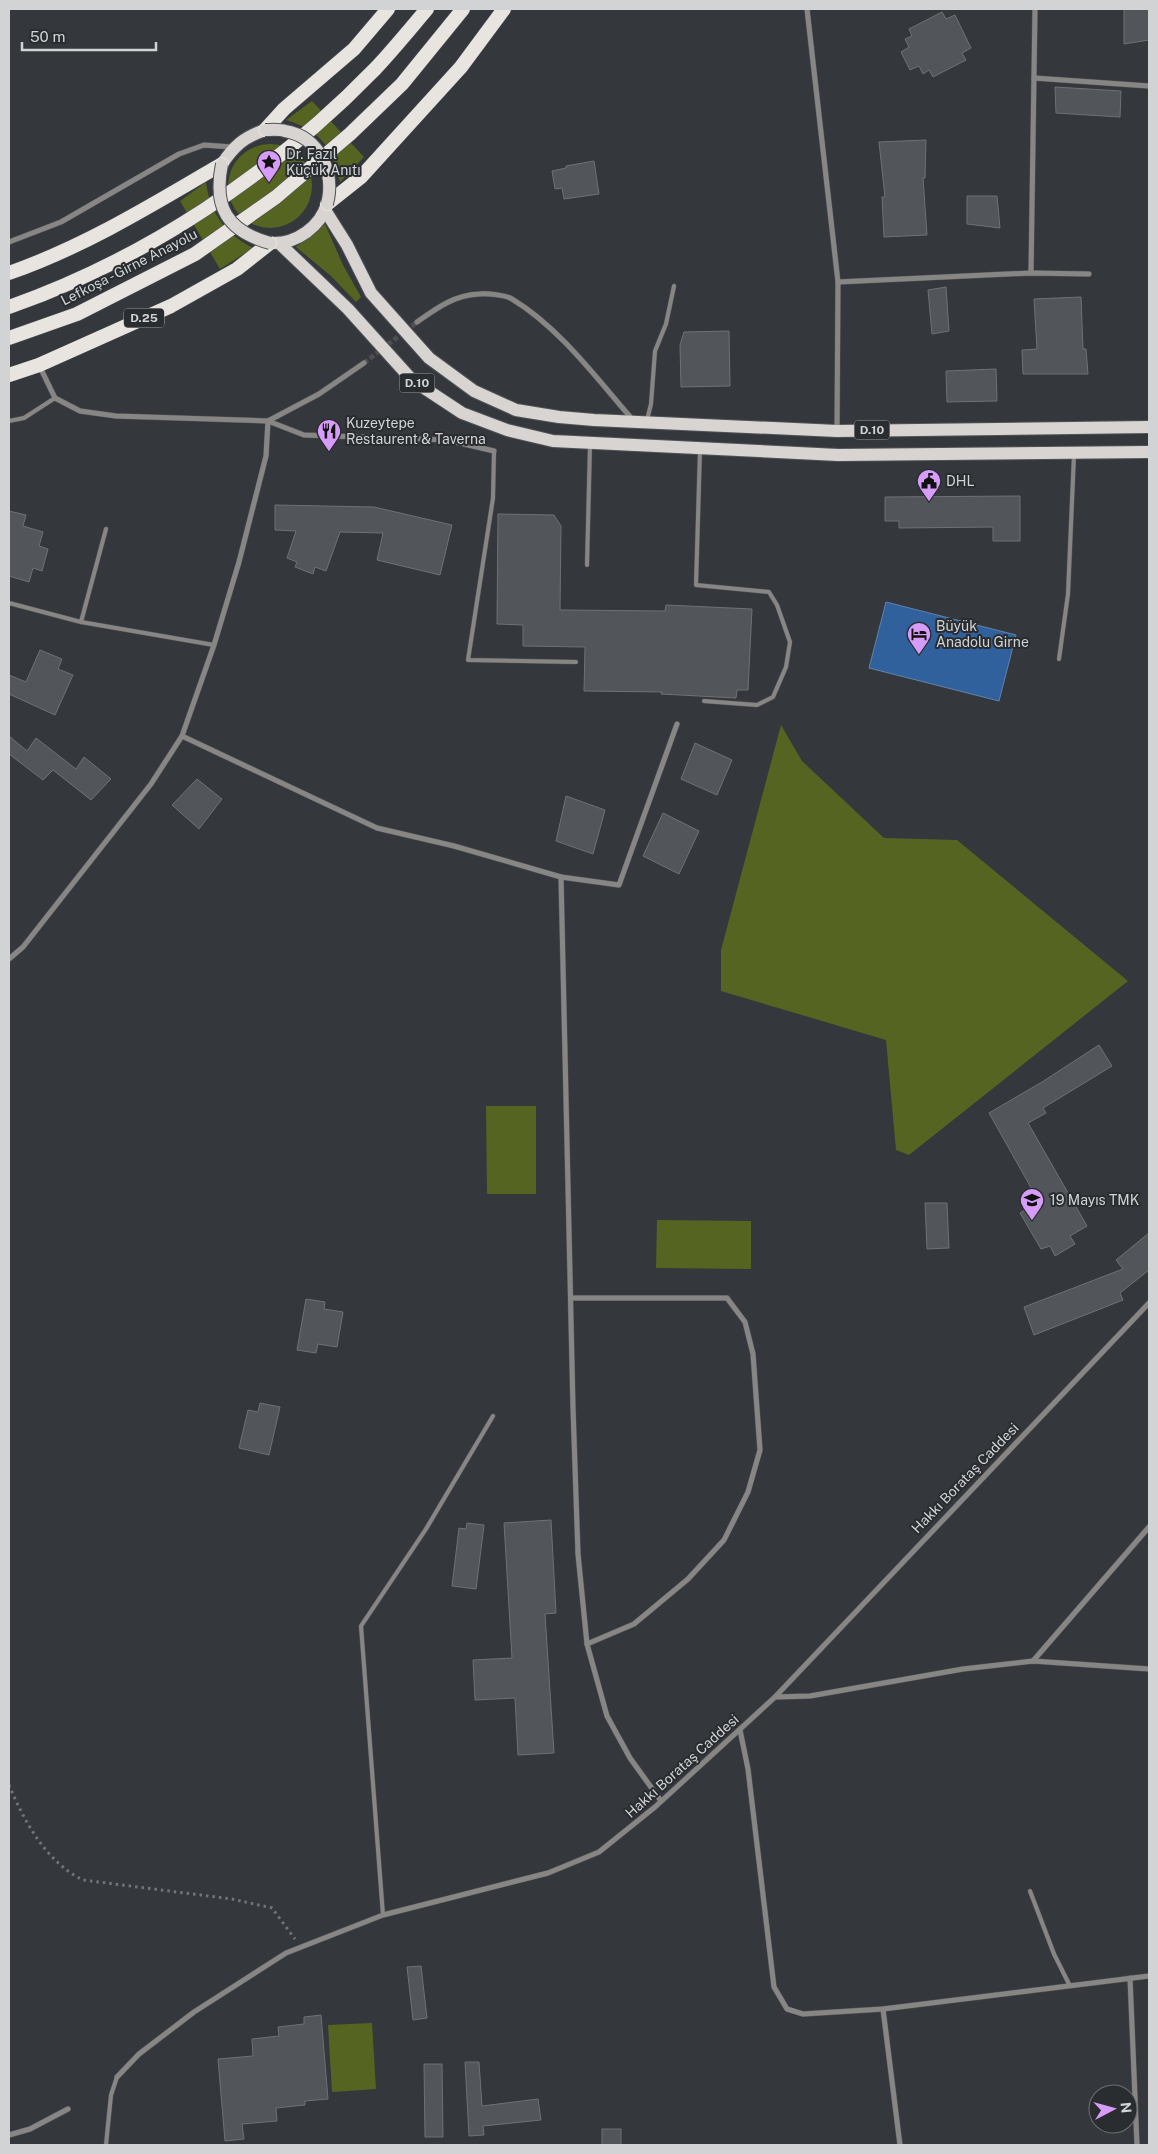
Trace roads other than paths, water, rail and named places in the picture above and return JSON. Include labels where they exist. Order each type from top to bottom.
[{"type":"highway","name":"D.10","points":[[265,130],[284,109],[354,49],[388,9]]},
{"type":"highway","name":"Lefkoşa - Girne Anayolu","points":[[9,307],[59,290],[178,227],[259,172],[327,115],[376,68],[427,9]]},
{"type":"highway","name":"Lefkoşa - Girne Anayolu","points":[[9,338],[77,314],[195,254],[276,197],[350,134],[402,84],[463,9]]},
{"type":"highway","points":[[326,207],[362,177],[461,67],[504,9]]},
{"type":"highway","points":[[9,273],[38,263],[140,212],[222,164]]},
{"type":"highway","name":"D.25","points":[[9,375],[39,365],[172,306],[237,270],[274,243]]},
{"type":"main road","name":"D.10","points":[[1149,427],[837,431],[559,417],[516,410],[474,390],[429,358],[398,326],[371,293],[326,207],[330,190],[328,170],[319,152],[304,138],[285,130],[265,130],[248,136],[233,147],[222,164],[218,185],[221,206],[232,224],[249,237],[274,243],[348,309],[412,380],[462,413],[506,430],[553,441],[838,455],[1149,452]]},
{"type":"main road","points":[[274,243],[298,238],[314,226],[326,207]]},
{"type":"street","points":[[807,9],[838,282],[837,431]]},
{"type":"street","points":[[1031,273],[1035,9]]},
{"type":"street","points":[[1034,78],[1149,86]]},
{"type":"street","points":[[9,242],[61,222],[179,154],[204,146],[233,147]]},
{"type":"street","points":[[838,282],[1031,273],[1088,274]]},
{"type":"street","points":[[417,322],[447,301],[479,294],[510,298],[535,316],[565,344],[634,421]]},
{"type":"street","points":[[268,421],[319,394],[364,363]]},
{"type":"street","points":[[39,365],[55,398],[80,411],[116,416],[268,421],[304,435],[447,440],[494,451]]},
{"type":"street","points":[[9,959],[23,947],[151,784],[182,736],[214,645],[239,562],[266,456],[268,421]]},
{"type":"street","points":[[182,736],[377,828],[454,846],[561,877],[619,885],[678,724]]},
{"type":"street","points":[[561,877],[578,1554],[587,1644],[607,1716],[630,1758],[661,1801]]},
{"type":"street","points":[[571,1298],[727,1298],[746,1322],[753,1354],[760,1450],[748,1492],[724,1540],[688,1579],[634,1624],[587,1644]]},
{"type":"street","name":"Hakkı Borataş Caddesi","points":[[117,2077],[139,2054],[194,2012],[286,1953],[383,1915],[548,1873],[599,1852],[661,1801],[775,1697],[1149,1303]]},
{"type":"street","points":[[1033,1661],[1149,1527]]},
{"type":"street","points":[[775,1697],[810,1696],[962,1669],[1033,1661],[1149,1669]]},
{"type":"street","points":[[740,1730],[748,1769],[774,1987],[786,2009],[804,2014],[883,2009],[1149,1976]]},
{"type":"street","points":[[1130,1978],[1137,2145]]},
{"type":"street","points":[[883,2009],[900,2145]]},
{"type":"street","points":[[9,2135],[30,2129],[68,2109]]},
{"type":"lane","points":[[647,422],[651,404],[655,351],[666,324],[674,286]]},
{"type":"lane","points":[[9,420],[24,418],[55,398]]},
{"type":"lane","points":[[587,566],[590,443]]},
{"type":"lane","points":[[700,448],[696,586],[769,592],[777,605],[790,642],[786,667],[773,696],[758,705],[704,700]]},
{"type":"lane","points":[[494,451],[493,498],[468,660],[576,662]]},
{"type":"lane","points":[[1059,659],[1069,584],[1074,453]]},
{"type":"lane","points":[[82,622],[106,529]]},
{"type":"lane","points":[[9,603],[82,622],[214,645]]},
{"type":"lane","points":[[383,1915],[361,1626],[426,1529],[493,1416]]},
{"type":"lane","points":[[1030,1891],[1054,1954],[1070,1986]]},
{"type":"lane","points":[[106,2145],[111,2095],[117,2077]]},
{"type":"water","points":[[886,602],[1016,635],[999,701],[869,668]]},
{"type":"tunnel","points":[[364,363],[417,322]]},
{"type":"place","name":"Dr. Fazıl Küçük Anıtı","points":[[269,183]]},
{"type":"place","name":"Kuzeytepe Restaurent & Taverna","points":[[329,452]]},
{"type":"place","name":"DHL","points":[[929,502]]},
{"type":"place","name":"Büyük Anadolu Girne","points":[[919,655]]},
{"type":"place","name":"19 Mayıs TMK","points":[[1032,1221]]}]
